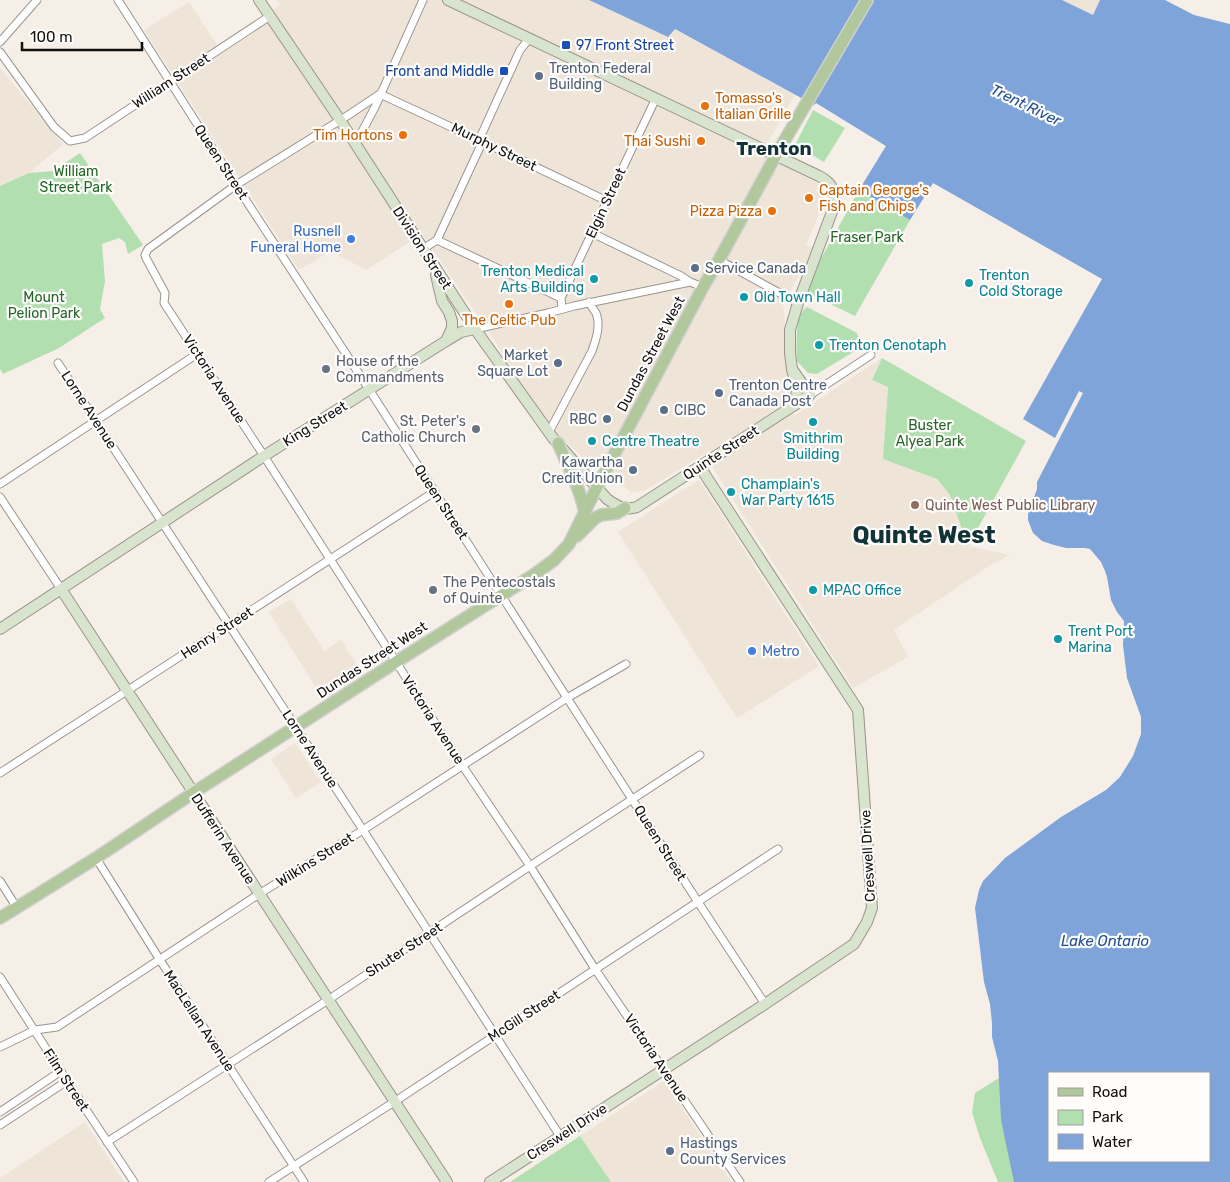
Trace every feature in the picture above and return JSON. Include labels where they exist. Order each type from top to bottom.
[{"type":"main road","name":"Dundas Street West","points":[[0,918],[535,574],[562,552],[585,513],[597,486],[703,287],[776,155],[867,0]]},
{"type":"main road","points":[[558,443],[578,485],[585,513]]},
{"type":"main road","points":[[568,544],[595,518],[600,515],[617,513],[625,508]]},
{"type":"street","points":[[0,42],[37,0]]},
{"type":"street","name":"Queen Street","points":[[118,0],[765,1004]]},
{"type":"street","name":"Division Street","points":[[260,0],[475,329],[549,432],[597,486]]},
{"type":"street","points":[[355,145],[375,107],[423,0]]},
{"type":"street","points":[[448,0],[823,177],[833,188],[836,201],[798,303],[790,330],[790,353],[797,390],[795,405]]},
{"type":"street","name":"William Street","points":[[0,52],[54,127],[70,141],[85,138],[270,16]]},
{"type":"street","points":[[423,249],[437,240],[480,147],[480,140],[520,50],[530,39]]},
{"type":"street","points":[[236,185],[380,94]]},
{"type":"street","name":"Murphy Street","points":[[380,94],[607,201]]},
{"type":"street","name":"Elgin Street","points":[[561,298],[656,98]]},
{"type":"street","name":"Victoria Avenue","points":[[236,185],[148,249],[145,254],[146,258],[165,293],[164,303],[595,969],[740,1182]]},
{"type":"street","points":[[592,233],[703,287]]},
{"type":"street","points":[[437,240],[561,298],[562,309]]},
{"type":"street","points":[[719,260],[798,303]]},
{"type":"street","points":[[434,267],[442,301],[452,321],[452,328],[446,341]]},
{"type":"street","name":"King Street","points":[[0,629],[264,456],[461,332],[589,302],[690,282]]},
{"type":"street","points":[[549,432],[594,345],[599,326],[595,312],[589,302]]},
{"type":"street","points":[[0,484],[197,354]]},
{"type":"street","name":"Quinte Street","points":[[625,508],[637,507],[871,355]]},
{"type":"street","name":"Lorne Avenue","points":[[58,363],[560,1136]]},
{"type":"street","points":[[792,369],[810,395]]},
{"type":"street","name":"Creswell Drive","points":[[490,1182],[765,1004],[854,944],[867,922],[872,908],[858,710],[700,467]]},
{"type":"street","points":[[597,486],[607,498],[625,508]]},
{"type":"street","name":"Henry Street","points":[[0,773],[434,492]]},
{"type":"street","name":"Dufferin Avenue","points":[[0,497],[447,1182]]},
{"type":"street","name":"Wilkins Street","points":[[0,1047],[35,1030],[57,1026],[259,894],[363,830],[567,698],[626,664]]},
{"type":"street","name":"Shuter Street","points":[[107,1142],[430,934],[700,755]]},
{"type":"street","name":"McGill Street","points":[[269,1182],[778,849]]},
{"type":"street","name":"MacLellan Avenue","points":[[96,858],[304,1182]]},
{"type":"street","points":[[0,881],[17,908]]},
{"type":"street","name":"Film Street","points":[[0,977],[134,1182]]},
{"type":"street","points":[[0,1112],[60,1071]]},
{"type":"street","points":[[0,1125],[67,1082]]},
{"type":"shaded area","points":[[277,0],[589,0],[668,37],[674,29],[795,95],[762,153],[829,190],[806,245],[814,248],[783,304],[794,416],[882,358],[872,380],[888,386],[883,459],[937,479],[950,495],[968,546],[1010,555],[990,565],[894,630],[908,657],[853,688],[704,454],[644,491],[631,492],[589,464],[555,431],[511,369],[497,344],[422,234],[366,270],[331,251],[299,270],[144,30],[189,2],[217,45],[280,5]]},
{"type":"shaded area","points":[[1062,0],[1100,0],[1093,15]]},
{"type":"shaded area","points":[[0,68],[63,144],[29,173],[0,186]]},
{"type":"shaded area","points":[[699,480],[819,666],[737,718],[618,532]]},
{"type":"shaded area","points":[[291,599],[324,651],[341,640],[361,672],[323,699],[269,612]]},
{"type":"shaded area","points":[[295,743],[321,782],[296,798],[271,759]]},
{"type":"shaded area","points":[[664,1081],[731,1182],[611,1182],[580,1136]]},
{"type":"shaded area","points":[[85,1122],[124,1182],[0,1182],[0,1178]]},
{"type":"green space","points":[[813,110],[845,128],[824,162],[795,145]]},
{"type":"green space","name":"Mount Pelion Park","points":[[80,153],[143,245],[128,254],[125,242],[119,238],[102,244],[105,281],[100,309],[105,318],[59,348],[3,374],[0,369],[0,186],[29,173],[53,171]]},
{"type":"green space","name":"Fraser Park","points":[[859,190],[910,220],[855,316],[803,291]]},
{"type":"green space","name":"Trenton Cenotaph","points":[[807,307],[857,333],[859,341],[855,351],[817,374],[808,373],[797,361],[798,324],[803,311]]},
{"type":"green space","name":"Buster Alyea Park","points":[[882,358],[1026,441],[968,546],[950,495],[937,479],[883,459],[888,387],[872,380]]},
{"type":"green space","points":[[999,1078],[1003,1127],[1016,1182],[998,1182],[980,1138],[972,1112],[975,1093]]},
{"type":"green space","points":[[580,1136],[611,1182],[510,1182]]},
{"type":"water","name":"Lake Ontario","points":[[589,0],[1062,0],[1093,15],[1100,0],[1165,0],[1194,15],[1230,24],[1230,1182],[1014,1182],[1001,1120],[998,1061],[992,1037],[990,1004],[984,982],[975,908],[979,890],[983,881],[1005,858],[1061,817],[1106,790],[1120,777],[1133,756],[1141,734],[1141,717],[1127,678],[1123,645],[1124,621],[1111,600],[1107,577],[1101,562],[1090,549],[1066,548],[1042,541],[1033,533],[1028,520],[1028,514],[1037,489],[1037,482],[1083,393],[1079,391],[1055,438],[1023,419],[1102,279],[933,183],[910,220],[859,190],[886,146],[816,103],[814,105],[675,29],[668,37]]},
{"type":"place","name":"97 Front Street","points":[[566,45]]},
{"type":"place","name":"Front and Middle","points":[[504,71]]},
{"type":"place","name":"Trenton Federal Building","points":[[539,76]]},
{"type":"place","name":"Tomasso's Italian Grille","points":[[705,106]]},
{"type":"place","name":"Tim Hortons","points":[[403,135]]},
{"type":"place","name":"Thai Sushi","points":[[701,141]]},
{"type":"place","name":"Captain George's Fish and Chips","points":[[809,198]]},
{"type":"place","name":"Pizza Pizza","points":[[772,211]]},
{"type":"place","name":"Rusnell Funeral Home","points":[[351,239]]},
{"type":"place","name":"Service Canada","points":[[695,268]]},
{"type":"place","name":"Trenton Medical Arts Building","points":[[594,279]]},
{"type":"place","name":"Trenton Cold Storage","points":[[969,283]]},
{"type":"place","name":"Old Town Hall","points":[[744,297]]},
{"type":"place","name":"The Celtic Pub","points":[[509,304]]},
{"type":"place","name":"Trenton Cenotaph","points":[[819,345]]},
{"type":"place","name":"Market Square Lot","points":[[558,363]]},
{"type":"place","name":"House of the Commandments","points":[[326,369]]},
{"type":"place","name":"Trenton Centre Canada Post","points":[[719,393]]},
{"type":"place","name":"CIBC","points":[[664,410]]},
{"type":"place","name":"RBC","points":[[607,419]]},
{"type":"place","name":"Smithrim Building","points":[[813,422]]},
{"type":"place","name":"St. Peter's Catholic Church","points":[[476,429]]},
{"type":"place","name":"Centre Theatre","points":[[592,441]]},
{"type":"place","name":"Kawartha Credit Union","points":[[633,470]]},
{"type":"place","name":"Champlain's War Party 1615","points":[[731,492]]},
{"type":"place","name":"Quinte West Public Library","points":[[915,505]]},
{"type":"place","name":"The Pentecostals of Quinte","points":[[433,590]]},
{"type":"place","name":"MPAC Office","points":[[813,590]]},
{"type":"place","name":"Trent Port Marina","points":[[1058,639]]},
{"type":"place","name":"Metro","points":[[752,651]]},
{"type":"place","name":"Hastings County Services","points":[[670,1151]]},
{"type":"district","name":"Trenton","points":[[774,148]]},
{"type":"district","name":"Quinte West","points":[[924,535]]},
{"type":"water label","name":"Trent River","points":[[1026,105]]},
{"type":"park label","name":"William Street Park","points":[[76,180]]}]
